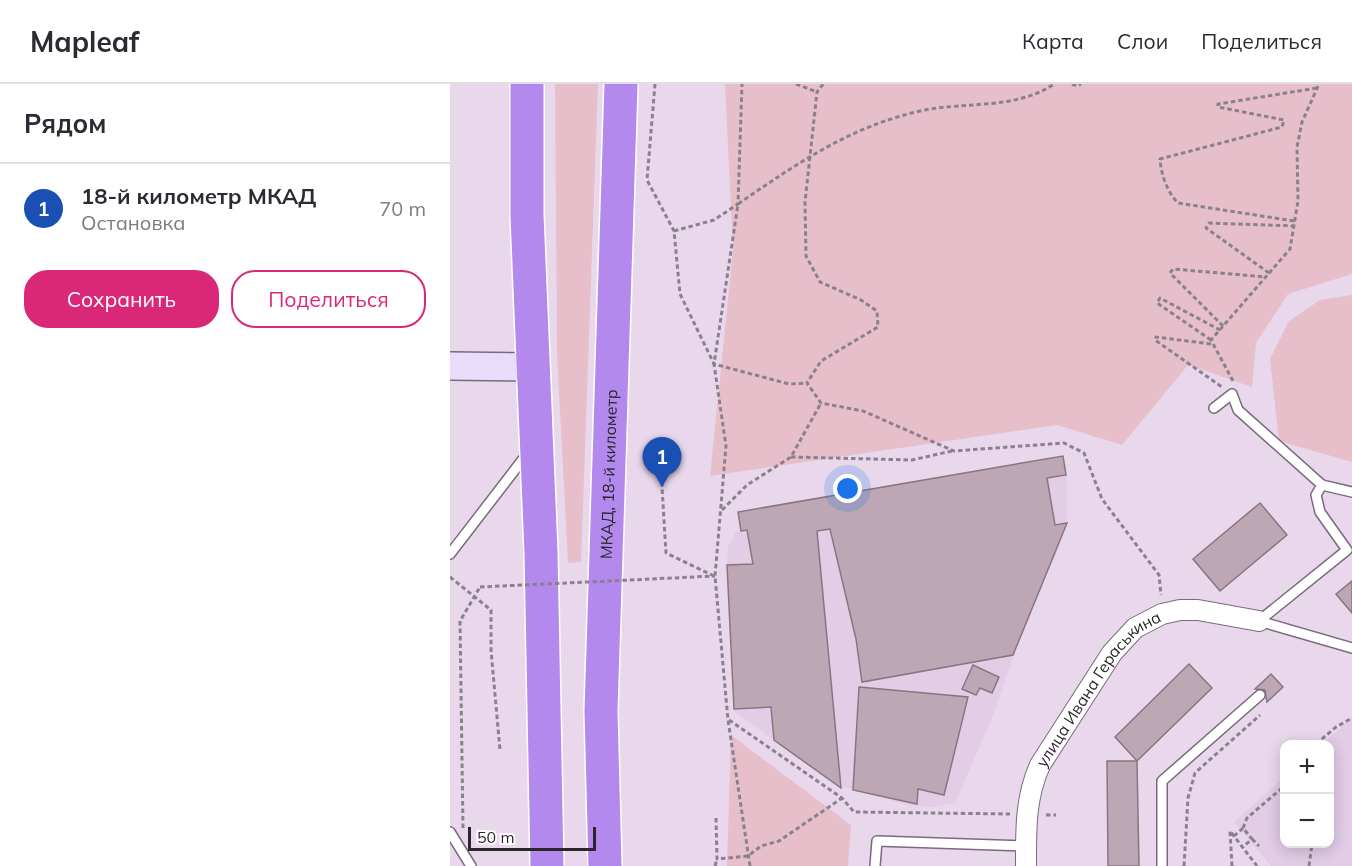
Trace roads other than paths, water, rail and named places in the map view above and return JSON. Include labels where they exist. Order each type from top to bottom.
[{"type":"highway","points":[[527,84],[527,215],[534,367],[547,866]]},
{"type":"highway","name":"МКАД, 18-й километр","points":[[605,866],[601,711],[621,84]]},
{"type":"street","points":[[450,366],[534,367]]},
{"type":"street","name":"улица Ивана Гераськина","points":[[1026,866],[1026,814],[1032,782],[1040,765],[1112,654],[1135,628],[1162,614],[1198,610],[1259,621]]},
{"type":"lane","points":[[1214,408],[1234,390],[1238,410],[1322,484],[1352,492]]},
{"type":"lane","points":[[450,554],[536,443]]},
{"type":"lane","points":[[1259,621],[1347,550],[1320,512],[1316,495],[1322,484]]},
{"type":"lane","points":[[1259,621],[1352,648]]},
{"type":"lane","points":[[1162,866],[1162,782],[1260,694]]},
{"type":"lane","points":[[450,832],[471,866]]},
{"type":"lane","points":[[875,866],[877,841],[1026,846]]},
{"type":"place","name":"18-й километр МКАД","points":[[662,487]]}]
